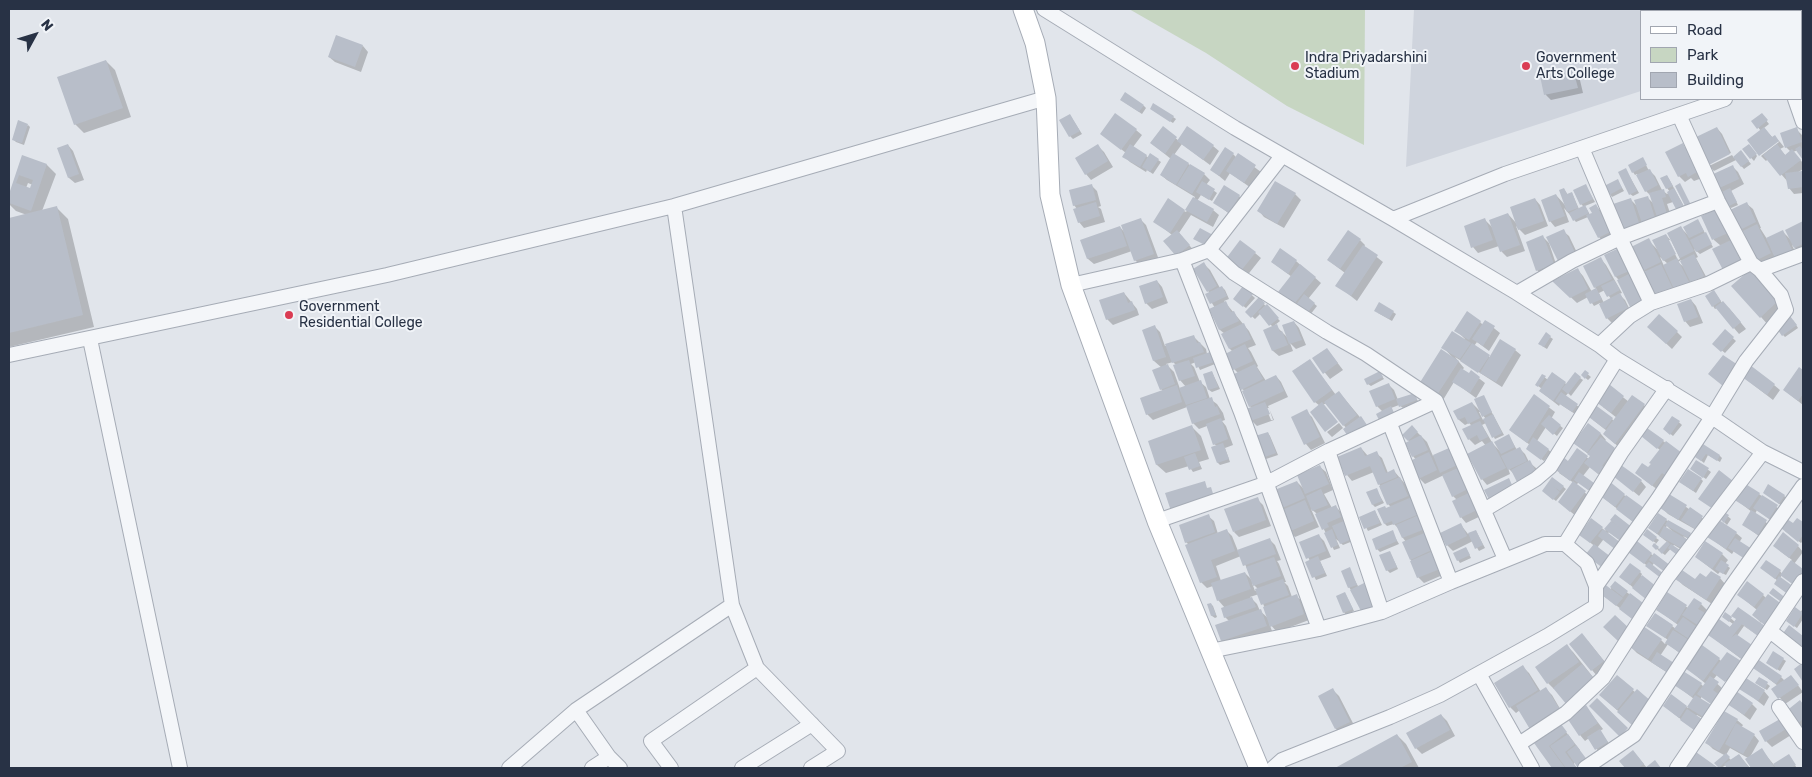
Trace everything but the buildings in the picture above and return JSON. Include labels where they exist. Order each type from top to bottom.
[{"type":"main road","points":[[1023,9],[1035,43],[1046,98],[1050,194],[1071,285],[1157,520],[1259,768]]},
{"type":"street","points":[[1044,9],[1234,128],[1517,293],[1600,345],[1617,360],[1667,388],[1763,452],[1803,472]]},
{"type":"street","points":[[9,355],[387,275],[674,206],[1046,98]]},
{"type":"street","points":[[1393,219],[1505,174],[1722,100]]},
{"type":"street","points":[[1795,100],[1803,122]]},
{"type":"street","points":[[1596,586],[1658,499],[1746,361],[1786,310],[1781,295],[1755,266],[1718,200],[1679,115]]},
{"type":"street","points":[[1582,148],[1620,238],[1652,303]]},
{"type":"street","points":[[1071,285],[1182,260],[1209,250],[1282,156]]},
{"type":"street","points":[[1517,293],[1572,261],[1620,238],[1718,200]]},
{"type":"street","points":[[674,206],[732,605],[757,668],[838,750],[811,768]]},
{"type":"street","points":[[1209,250],[1234,273],[1326,332],[1366,354],[1436,401],[1505,560]]},
{"type":"street","points":[[1600,345],[1630,316],[1652,303],[1755,266],[1803,254]]},
{"type":"street","points":[[1182,260],[1267,483],[1319,630]]},
{"type":"street","points":[[90,339],[180,768]]},
{"type":"street","points":[[1484,510],[1536,479],[1550,467],[1617,360]]},
{"type":"street","points":[[1564,544],[1621,453],[1667,388]]},
{"type":"street","points":[[1157,520],[1267,483],[1328,451],[1390,424],[1436,401]]},
{"type":"street","points":[[1390,424],[1451,582]]},
{"type":"street","points":[[1328,451],[1382,612]]},
{"type":"street","points":[[1519,744],[1566,713],[1603,678],[1667,578],[1763,452]]},
{"type":"street","points":[[1585,768],[1634,735],[1729,590],[1803,486]]},
{"type":"street","points":[[1210,651],[1319,630],[1382,612],[1545,544],[1564,544],[1587,562],[1596,586],[1596,606],[1440,695],[1282,760],[1274,768]]},
{"type":"street","points":[[1677,768],[1803,581]]},
{"type":"street","points":[[509,768],[576,710],[732,605]]},
{"type":"street","points":[[1770,631],[1803,657]]},
{"type":"street","points":[[671,768],[651,741],[757,668]]},
{"type":"street","points":[[1479,674],[1532,768]]},
{"type":"street","points":[[1779,706],[1803,742]]},
{"type":"street","points":[[576,710],[609,756],[620,768]]},
{"type":"street","points":[[742,768],[812,724]]},
{"type":"street","points":[[592,768],[609,756]]},
{"type":"shaded area","name":"Government Arts College","points":[[1414,9],[1803,9],[1802,40],[1802,10],[1640,10],[1640,91],[1406,167]]},
{"type":"green space","name":"Indra Priyadarshini Stadium","points":[[1129,9],[1365,9],[1364,145],[1287,106],[1206,53]]},
{"type":"place","name":"Indra Priyadarshini Stadium","points":[[1295,66]]},
{"type":"place","name":"Government Arts College","points":[[1526,66]]},
{"type":"place","name":"Government Residential College","points":[[289,315]]}]
